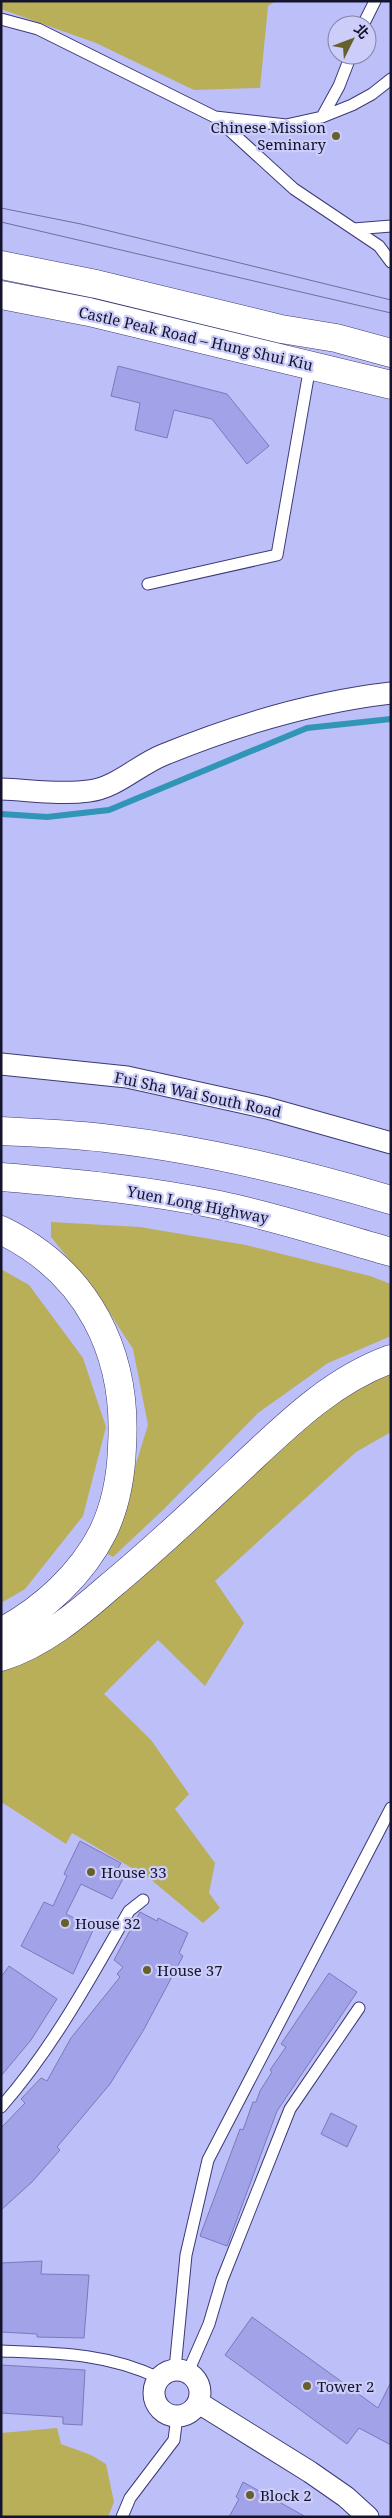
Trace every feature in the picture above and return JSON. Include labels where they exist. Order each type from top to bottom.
[{"type":"main road","name":"Castle Peak Road – Hung Shui Kiu","points":[[1,265],[96,284],[281,329],[336,338],[391,353]]},
{"type":"main road","name":"Castle Peak Road – Hung Shui Kiu","points":[[1,295],[89,312],[391,385]]},
{"type":"main road","points":[[1,1113],[112,1139],[282,1169],[391,1200]]},
{"type":"main road","points":[[1,1131],[112,1139]]},
{"type":"main road","name":"Yuen Long Highway","points":[[1,1177],[110,1187],[218,1205],[316,1230],[391,1252]]},
{"type":"main road","points":[[1,1230],[17,1237],[51,1262],[83,1297],[99,1321],[121,1384],[124,1415],[122,1463],[116,1496],[98,1540],[79,1568],[61,1587],[24,1619],[1,1632]]},
{"type":"main road","points":[[1,1657],[48,1634],[88,1606],[150,1553],[305,1408],[354,1375],[391,1359]]},
{"type":"street","points":[[1,788],[90,791],[112,784],[142,764],[164,754],[298,709],[391,694]]},
{"type":"street","name":"Fui Sha Wai South Road","points":[[1,1064],[127,1077],[267,1108],[391,1143]]},
{"type":"street","points":[[174,2373],[198,2382],[201,2396],[199,2403],[190,2412],[177,2416],[163,2411],[155,2399],[154,2392],[174,2373]]},
{"type":"street","points":[[199,2403],[310,2472],[346,2497],[368,2517]]},
{"type":"lane","points":[[368,15],[374,1]]},
{"type":"lane","points":[[1,20],[38,29],[215,117],[294,190],[379,246],[391,262]]},
{"type":"lane","points":[[322,117],[339,86],[347,65]]},
{"type":"lane","points":[[215,117],[286,125],[322,117],[372,94],[391,79]]},
{"type":"lane","points":[[354,229],[391,226]]},
{"type":"lane","points":[[148,584],[277,555],[310,366]]},
{"type":"lane","points":[[174,2373],[186,2255],[208,2160],[391,1808]]},
{"type":"lane","points":[[1,2107],[23,2082],[66,2022],[129,1911],[143,1900]]},
{"type":"lane","points":[[174,2373],[209,2324],[222,2280],[290,2109],[359,2008]]},
{"type":"lane","points":[[1,2351],[70,2354],[109,2359],[137,2368],[174,2373]]},
{"type":"lane","points":[[122,2517],[130,2498],[174,2440],[177,2416]]},
{"type":"shaded area","points":[[1,1],[276,1],[268,6],[260,88],[194,90],[96,43],[1,9]]},
{"type":"shaded area","points":[[51,1222],[140,1227],[246,1245],[370,1276],[391,1284],[391,1336],[328,1363],[258,1413],[164,1509],[113,1557],[103,1551],[126,1496],[148,1425],[133,1349],[98,1295],[51,1237]]},
{"type":"shaded area","points":[[1,1269],[29,1285],[83,1358],[106,1427],[83,1516],[25,1589],[1,1603]]},
{"type":"shaded area","points":[[391,1374],[391,1432],[356,1452],[215,1581],[244,1623],[205,1686],[158,1640],[104,1694],[151,1740],[189,1794],[175,1809],[215,1863],[209,1893],[220,1908],[203,1923],[149,1878],[72,1833],[66,1844],[3,1803],[1,1805],[1,1655],[350,1390]]},
{"type":"shaded area","points":[[57,2428],[61,2444],[91,2455],[106,2464],[114,2502],[108,2517],[1,2517],[1,2433]]},
{"type":"building","points":[[118,366],[227,394],[269,446],[247,464],[212,419],[174,410],[167,438],[135,430],[140,403],[111,396]]},
{"type":"building","points":[[80,1841],[121,1863],[114,1875],[123,1879],[112,1899],[81,1884],[66,1914],[94,1928],[73,1974],[21,1946],[44,1902],[53,1906],[67,1876],[64,1874]]},
{"type":"building","points":[[140,1912],[157,1921],[158,1918],[188,1933],[179,1953],[183,1956],[143,2031],[110,2084],[57,2147],[60,2150],[32,2182],[1,2210],[1,2128],[25,2103],[21,2099],[41,2078],[47,2081],[71,2038],[120,1977],[117,1974],[123,1967],[114,1960]]},
{"type":"building","points":[[9,1966],[57,1999],[31,2040],[1,2076],[1,1977]]},
{"type":"building","points":[[329,1973],[357,1992],[277,2111],[227,2246],[200,2236],[240,2129],[243,2130],[253,2102],[256,2102],[260,2091],[272,2072],[270,2070],[286,2047],[281,2044]]},
{"type":"building","points":[[331,2113],[357,2126],[347,2147],[321,2134]]},
{"type":"building","points":[[42,2261],[41,2274],[89,2275],[84,2338],[37,2337],[37,2334],[1,2332],[1,2263]]},
{"type":"building","name":"Tower 2","points":[[252,2317],[378,2408],[391,2382],[391,2445],[359,2428],[347,2444],[225,2355]]},
{"type":"building","points":[[1,2365],[85,2370],[82,2425],[63,2424],[63,2417],[1,2413]]},
{"type":"building","name":"Block 2","points":[[243,2482],[306,2517],[229,2517],[239,2499],[236,2497]]},
{"type":"waterway","points":[[1,814],[47,817],[109,810],[307,728],[391,719]]},
{"type":"tram line","points":[[1,208],[81,224],[391,300]]},
{"type":"tram line","points":[[1,222],[391,313]]},
{"type":"place","name":"Chinese Mission Seminary","points":[[336,136]]},
{"type":"place","name":"House 33","points":[[91,1872]]},
{"type":"place","name":"House 32","points":[[65,1923]]},
{"type":"place","name":"House 37","points":[[147,1970]]},
{"type":"place","name":"Tower 2","points":[[307,2386]]},
{"type":"place","name":"Block 2","points":[[250,2495]]}]
